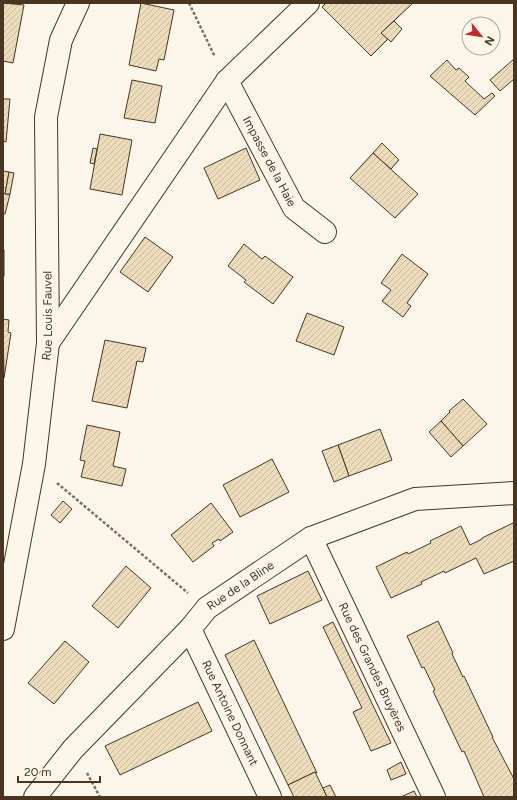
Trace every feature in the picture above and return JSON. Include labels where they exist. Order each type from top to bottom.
[{"type":"street","name":"Rue Louis Fauvel","points":[[3,629],[34,464],[48,343],[46,117],[61,40],[78,3]]},
{"type":"street","points":[[48,343],[227,81],[308,3]]},
{"type":"street","name":"Impasse de la Haie","points":[[227,81],[294,208],[325,232]]},
{"type":"street","name":"Rue de la Bline","points":[[35,797],[73,749],[190,629],[207,608],[311,538],[415,499],[514,493]]},
{"type":"street","name":"Rue des Grandes Bruyères","points":[[311,538],[434,797]]},
{"type":"street","name":"Rue Antoine Donnant","points":[[190,629],[270,797]]},
{"type":"path","points":[[189,3],[227,81]]},
{"type":"path","points":[[34,464],[207,608]]},
{"type":"building","points":[[3,3],[24,5],[13,63],[3,61]]},
{"type":"building","points":[[141,3],[174,10],[164,60],[159,59],[156,71],[129,65]]},
{"type":"building","points":[[326,3],[413,3],[381,33],[388,39],[371,56],[322,7]]},
{"type":"building","points":[[394,21],[402,29],[391,42],[381,33]]},
{"type":"building","points":[[514,59],[514,79],[500,91],[490,80]]},
{"type":"building","points":[[447,60],[456,70],[459,68],[469,77],[465,81],[484,99],[492,93],[495,96],[475,115],[430,76]]},
{"type":"building","points":[[132,80],[162,86],[155,123],[124,118]]},
{"type":"building","points":[[3,99],[10,99],[6,142],[3,141]]},
{"type":"building","points":[[100,134],[132,140],[122,195],[90,189]]},
{"type":"building","points":[[382,143],[399,160],[391,169],[373,153]]},
{"type":"building","points":[[93,148],[97,149],[94,164],[90,163]]},
{"type":"building","points":[[246,148],[260,180],[218,199],[204,168]]},
{"type":"building","points":[[373,153],[418,194],[395,218],[350,178]]},
{"type":"building","points":[[3,171],[9,172],[5,194],[10,194],[5,214],[3,214]]},
{"type":"building","points":[[9,172],[14,173],[10,194],[5,194]]},
{"type":"building","points":[[145,237],[173,257],[148,292],[120,272]]},
{"type":"building","points":[[244,244],[262,259],[265,256],[293,277],[273,304],[244,282],[246,280],[228,266]]},
{"type":"building","points":[[4,250],[4,276],[3,276]]},
{"type":"building","points":[[402,254],[428,274],[407,303],[411,306],[403,317],[382,301],[391,290],[381,283]]},
{"type":"building","points":[[307,313],[344,327],[334,355],[296,341]]},
{"type":"building","points":[[3,319],[9,320],[8,332],[11,333],[4,378]]},
{"type":"building","points":[[105,340],[146,348],[143,362],[137,361],[127,408],[92,401]]},
{"type":"building","points":[[463,399],[487,424],[463,446],[441,421],[450,412],[449,411]]},
{"type":"building","points":[[441,421],[463,446],[451,457],[429,432]]},
{"type":"building","points":[[87,425],[120,432],[113,466],[126,469],[122,486],[81,477],[85,461],[80,460]]},
{"type":"building","points":[[380,429],[392,460],[349,476],[338,445]]},
{"type":"building","points":[[338,445],[349,476],[334,482],[322,451]]},
{"type":"building","points":[[272,459],[289,492],[240,517],[223,485]]},
{"type":"building","points":[[63,501],[72,509],[60,523],[51,515]]},
{"type":"building","points":[[211,503],[233,532],[220,541],[219,539],[212,543],[214,546],[193,562],[171,535]]},
{"type":"building","points":[[513,523],[514,561],[484,574],[476,558],[445,573],[444,571],[421,582],[422,584],[391,598],[376,567],[407,552],[408,554],[431,543],[430,541],[461,526],[470,545]]},
{"type":"building","points":[[126,566],[151,588],[118,628],[92,606]]},
{"type":"building","points":[[308,571],[322,600],[270,624],[257,596]]},
{"type":"building","points":[[438,621],[463,677],[464,676],[492,737],[514,779],[514,797],[484,797],[464,751],[462,752],[433,691],[435,690],[424,667],[422,668],[407,636]]},
{"type":"building","points":[[333,622],[391,743],[371,751],[353,712],[362,708],[323,627]]},
{"type":"building","points":[[254,640],[317,773],[315,772],[288,785],[225,655]]},
{"type":"building","points":[[65,641],[89,662],[54,704],[28,683]]},
{"type":"building","points":[[198,702],[212,731],[120,775],[105,746]]},
{"type":"building","points":[[401,762],[406,774],[391,780],[387,770]]},
{"type":"building","points":[[315,772],[327,797],[294,797],[288,785]]},
{"type":"building","points":[[330,785],[336,797],[327,797],[323,788]]},
{"type":"building","points":[[414,791],[417,797],[401,797]]}]
